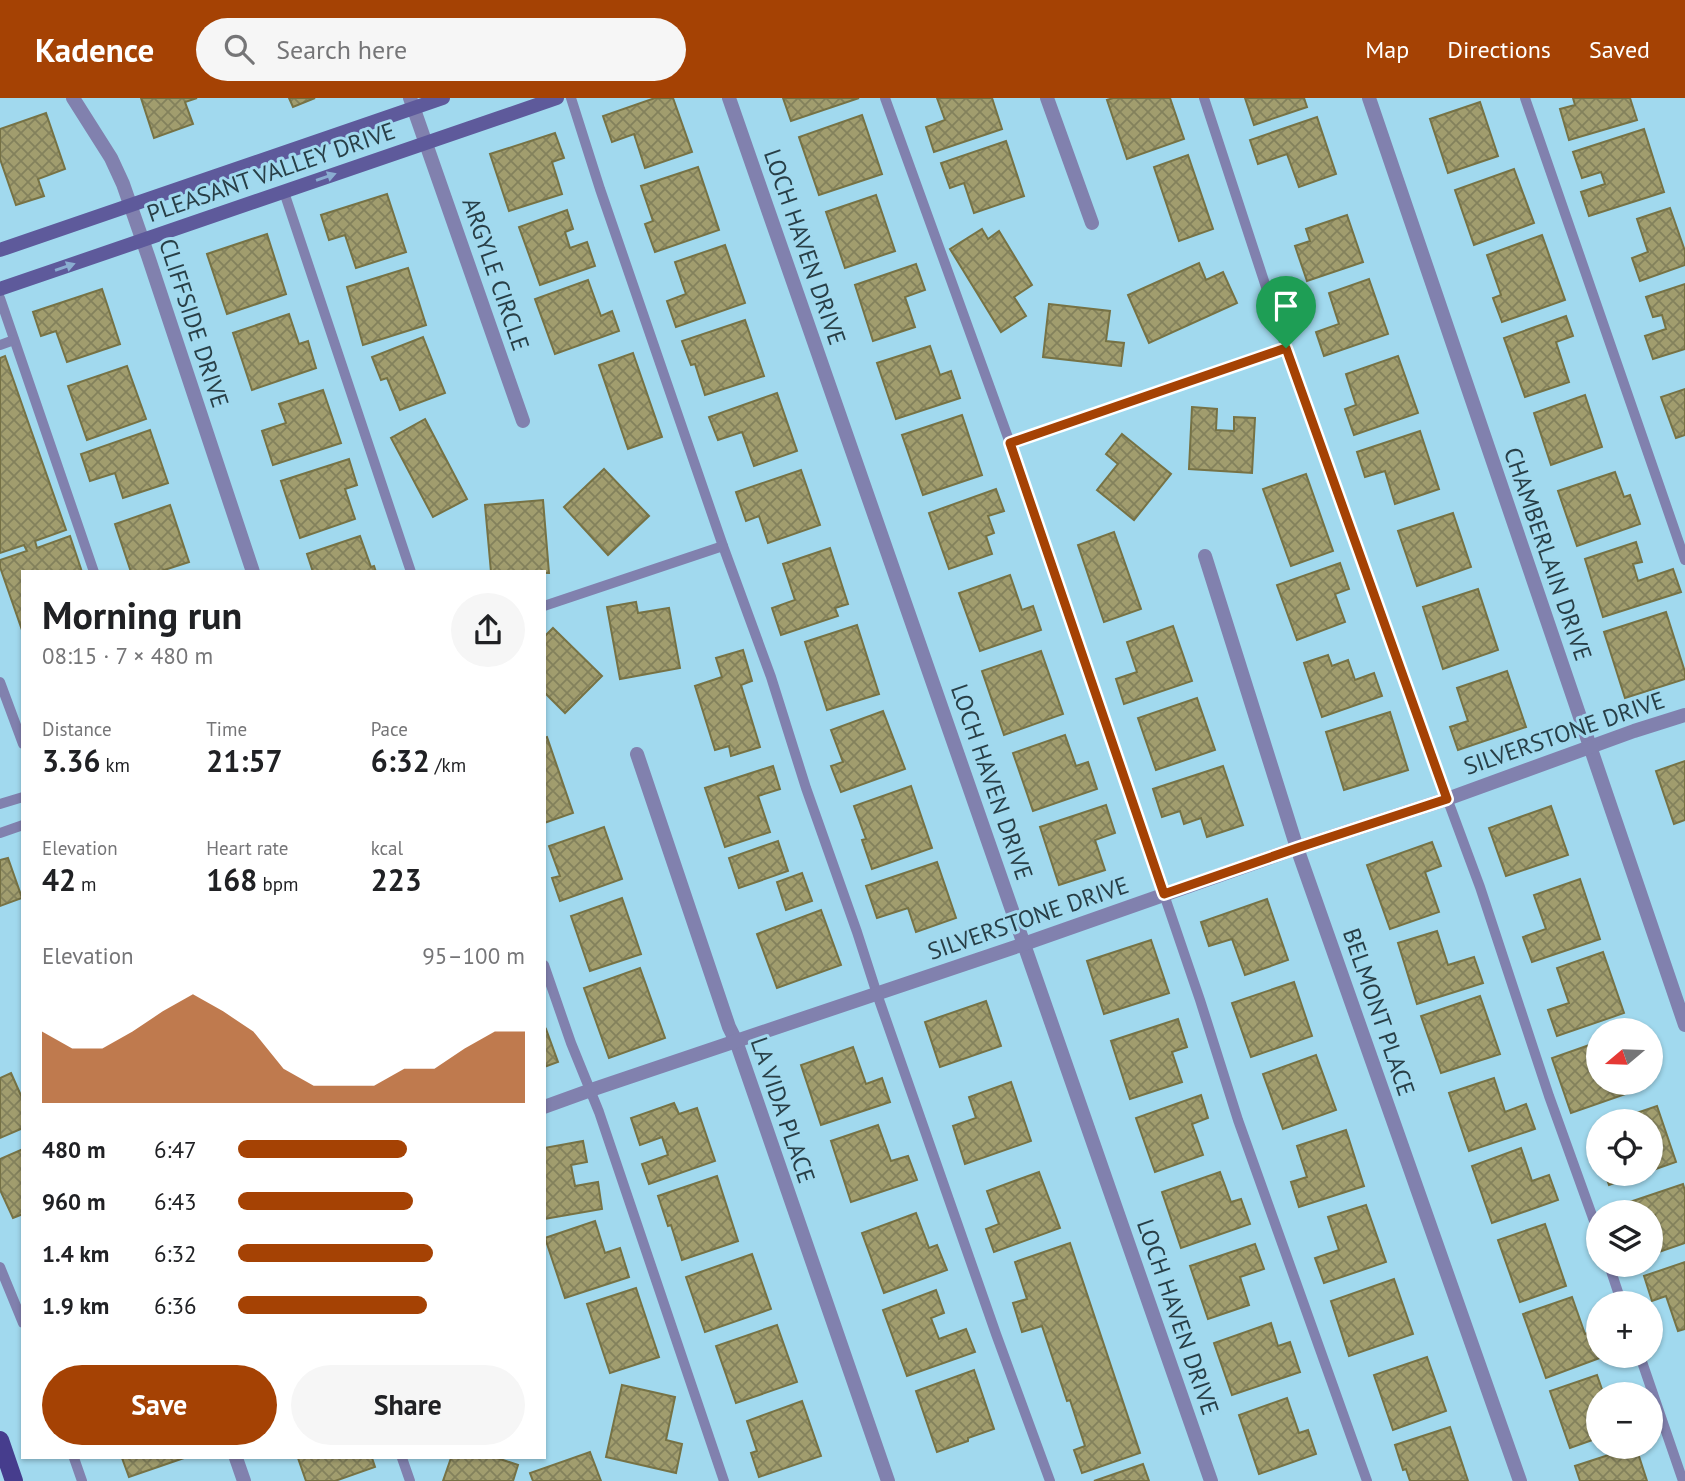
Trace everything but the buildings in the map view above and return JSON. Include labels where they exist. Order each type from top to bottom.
[{"type":"main road","points":[[0,1440],[14,1481]]},
{"type":"street","name":"CLIFFSIDE DRIVE","points":[[73,98],[111,158],[130,204],[252,570]]},
{"type":"street","name":"PLEASANT VALLEY DRIVE","points":[[0,250],[412,103],[443,98]]},
{"type":"street","name":"PLEASANT VALLEY DRIVE","points":[[0,289],[557,98]]},
{"type":"street","name":"LOCH HAVEN DRIVE","points":[[729,98],[1211,1481]]},
{"type":"street","points":[[1047,98],[1092,223]]},
{"type":"street","name":"CHAMBERLAIN DRIVE","points":[[1369,98],[1685,1025]]},
{"type":"street","name":"ARGYLE CIRCLE","points":[[412,103],[523,421]]},
{"type":"street","name":"BELMONT PLACE","points":[[1205,556],[1297,848],[1520,1481]]},
{"type":"street","name":"SILVERSTONE DRIVE","points":[[546,1106],[1447,799],[1685,715]]},
{"type":"street","name":"LA VIDA PLACE","points":[[637,754],[729,1027],[888,1481]]},
{"type":"street","points":[[236,1459],[244,1481]]},
{"type":"lane","points":[[571,98],[723,546],[771,677],[877,994],[1050,1481]]},
{"type":"lane","points":[[885,98],[1010,443],[1164,894],[1246,1145],[1367,1481]]},
{"type":"lane","points":[[1204,98],[1286,348],[1480,887],[1586,1200]]},
{"type":"lane","points":[[1525,98],[1685,560]]},
{"type":"lane","points":[[284,192],[410,570]]},
{"type":"lane","points":[[0,298],[93,570]]},
{"type":"lane","points":[[0,345],[14,340]]},
{"type":"lane","points":[[1010,443],[1286,348]]},
{"type":"lane","points":[[546,605],[723,546]]},
{"type":"lane","points":[[0,682],[21,739]]},
{"type":"lane","points":[[0,804],[21,798]]},
{"type":"lane","points":[[0,833],[21,826]]},
{"type":"lane","points":[[546,971],[591,1090],[724,1481]]},
{"type":"lane","points":[[0,1267],[21,1318]]},
{"type":"lane","points":[[1644,1368],[1683,1481]]},
{"type":"lane","points":[[74,1459],[82,1481]]},
{"type":"lane","points":[[402,1459],[410,1481]]},
{"type":"route","points":[[1286,348],[1447,799],[1164,894],[1010,443],[1286,348]]}]
